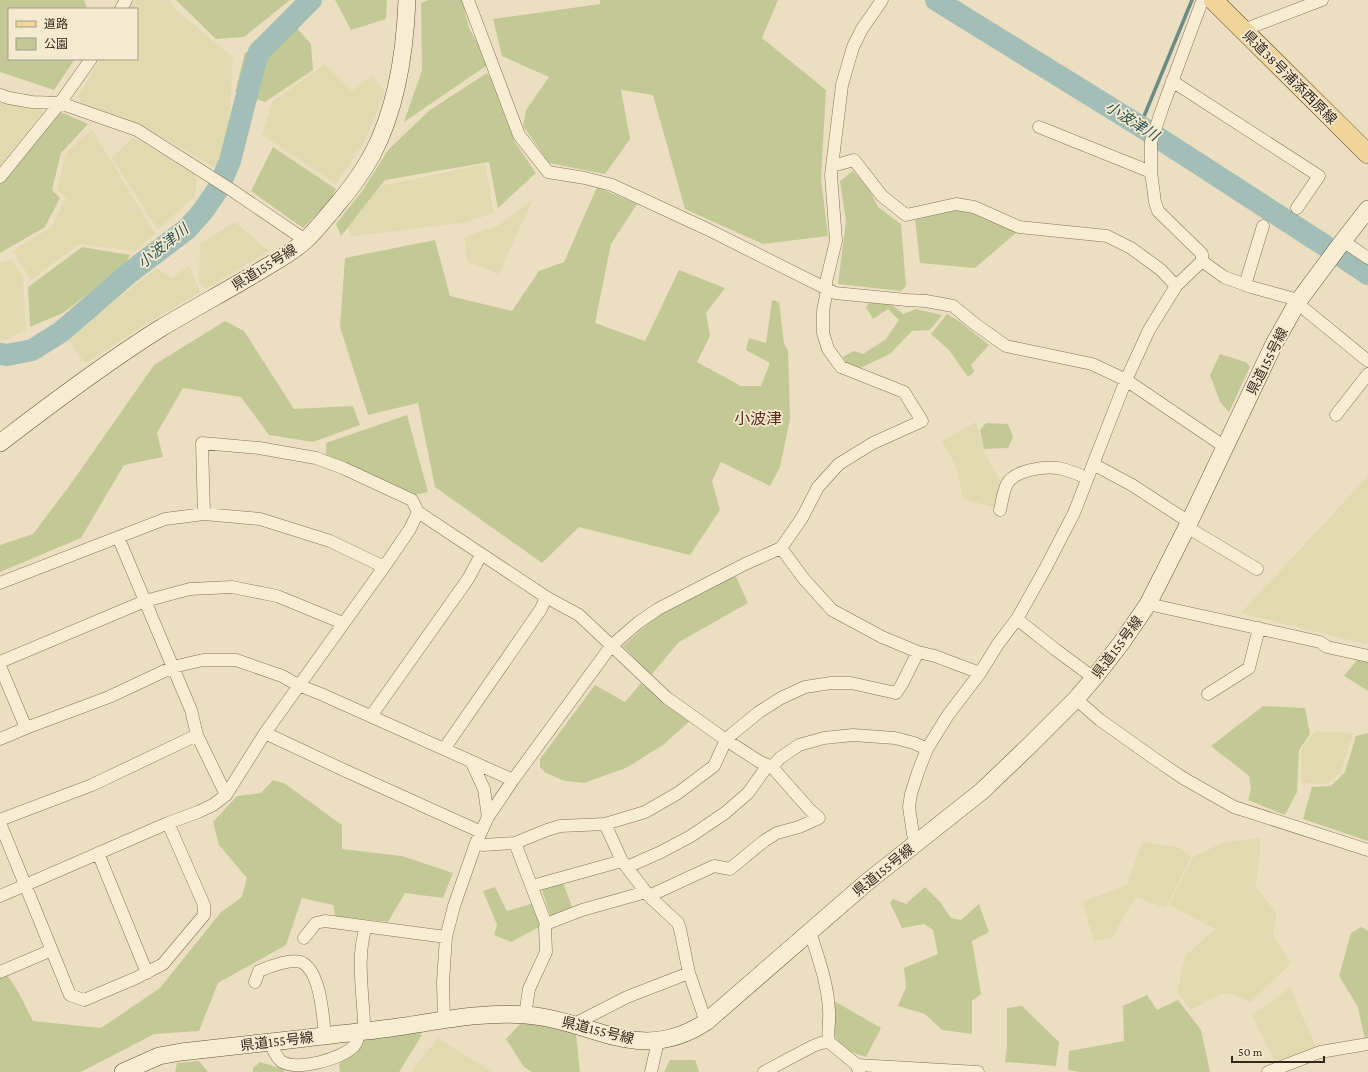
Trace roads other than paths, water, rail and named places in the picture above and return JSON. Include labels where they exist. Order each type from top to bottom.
[{"type":"main road","name":"県道155号線","points":[[0,444],[59,397],[115,357],[268,266],[305,240],[343,198],[372,155],[382,133],[390,111],[399,74],[405,37],[407,0]]},
{"type":"main road","name":"県道38号浦添西原線","points":[[1213,1],[1368,154]]},
{"type":"main road","name":"県道155号線","points":[[123,1072],[160,1056],[181,1052],[325,1036],[444,1020],[502,1015],[545,1017],[638,1041],[658,1041],[686,1034],[706,1022],[866,883],[982,791],[1076,699],[1094,678],[1122,642],[1148,604],[1271,351],[1297,303],[1342,241],[1368,209]]},
{"type":"street","points":[[468,0],[519,135],[548,172],[585,178],[612,185],[706,229],[835,293],[869,297],[926,300],[953,306],[1006,346],[1092,364],[1126,380],[1225,447]]},
{"type":"street","points":[[444,1020],[443,982],[446,937],[454,906],[478,837],[488,817],[513,780],[611,646],[639,622],[658,609],[745,564],[781,548],[802,518],[818,487],[839,464],[873,443],[922,421],[904,392],[841,367],[828,349],[823,333],[823,312],[827,290],[827,278],[836,241],[831,175],[842,85],[853,47],[862,29],[882,0]]},
{"type":"street","points":[[1243,30],[1322,0]]},
{"type":"street","points":[[918,842],[913,834],[909,807],[911,794],[927,749],[948,715],[980,673],[1016,619],[1061,540],[1074,513],[1126,380],[1149,330],[1176,286],[1202,261],[1202,254],[1158,211],[1155,202],[1151,172],[1151,142],[1201,4],[1213,1]]},
{"type":"street","points":[[0,176],[60,103],[90,60]]},
{"type":"street","points":[[1172,81],[1319,176],[1298,208]]},
{"type":"street","points":[[0,95],[32,102],[60,103],[137,130],[230,189],[305,240]]},
{"type":"street","points":[[1039,127],[1151,172]]},
{"type":"street","points":[[832,166],[854,160],[882,196],[906,215],[956,204],[974,207],[1019,227],[1107,236],[1131,248],[1161,270],[1176,286]]},
{"type":"street","points":[[1245,286],[1263,226]]},
{"type":"street","points":[[1342,241],[1368,258]]},
{"type":"street","points":[[1202,261],[1224,277],[1245,286],[1291,298],[1368,361]]},
{"type":"street","points":[[1336,415],[1368,374]]},
{"type":"street","points":[[204,514],[202,443],[260,448],[316,458],[343,468],[412,500],[418,512],[546,597],[579,615],[667,698],[726,740],[760,762],[770,766],[819,818],[799,827],[777,833],[764,841],[730,869],[714,866],[648,894],[582,910],[546,924]]},
{"type":"street","points":[[1093,464],[1132,485],[1257,569]]},
{"type":"street","points":[[1000,510],[1003,494],[1008,483],[1014,476],[1025,471],[1044,468],[1057,468],[1073,472],[1087,478]]},
{"type":"street","points":[[0,896],[213,805],[226,795],[265,732],[384,567],[410,529],[418,512]]},
{"type":"street","points":[[0,583],[165,519],[204,514],[260,520],[330,541],[384,567]]},
{"type":"street","points":[[118,537],[191,710],[197,735],[226,795]]},
{"type":"street","points":[[781,548],[804,579],[832,610],[882,637],[918,652],[935,656],[980,673]]},
{"type":"street","points":[[372,716],[468,579],[481,555]]},
{"type":"street","points":[[0,662],[145,601],[190,589],[232,587],[277,596],[343,623]]},
{"type":"street","points":[[444,749],[541,609],[546,597]]},
{"type":"street","points":[[1148,604],[1320,642],[1326,647],[1368,656]]},
{"type":"street","points":[[1016,619],[1094,678]]},
{"type":"street","points":[[1208,694],[1249,668],[1259,628]]},
{"type":"street","points":[[265,732],[478,837],[483,845],[515,843],[560,826],[605,824],[645,812],[678,794],[714,766],[726,740],[759,712],[780,698],[805,687],[831,683],[851,683],[896,693],[918,652]]},
{"type":"street","points":[[0,739],[109,697],[173,667],[204,660],[236,660],[282,676],[298,685],[372,716],[472,763],[513,780]]},
{"type":"street","points":[[0,666],[26,728]]},
{"type":"street","points":[[1076,699],[1100,720],[1182,778],[1234,807],[1368,850]]},
{"type":"street","points":[[168,823],[204,905],[204,915],[163,964],[147,973],[84,1000],[70,995],[0,822],[92,785],[197,735]]},
{"type":"street","points":[[532,886],[624,864],[661,852],[725,813],[748,793],[770,766],[799,745],[824,738],[853,735],[895,738],[914,743],[927,749]]},
{"type":"street","points":[[472,763],[484,789],[488,817]]},
{"type":"street","points":[[605,824],[624,864],[648,894],[678,923],[689,973],[706,1022]]},
{"type":"street","points":[[515,843],[546,924],[546,952],[529,989],[525,1015]]},
{"type":"street","points":[[98,853],[147,973]]},
{"type":"street","points":[[304,938],[316,923],[320,922],[446,937]]},
{"type":"street","points":[[271,1042],[275,1054],[280,1060],[286,1063],[314,1064],[327,1061],[348,1051],[354,1046],[364,1023],[361,953],[366,927]]},
{"type":"street","points":[[810,932],[824,977],[830,1012],[827,1034],[829,1042],[858,1069],[978,1072]]},
{"type":"street","points":[[0,972],[52,950]]},
{"type":"street","points":[[255,982],[258,971],[272,966],[302,962],[311,970],[316,983],[325,1036]]},
{"type":"street","points":[[577,1026],[580,1021],[627,996],[689,973]]},
{"type":"street","points":[[651,1072],[658,1041]]},
{"type":"street","points":[[764,1072],[813,1046],[829,1042]]},
{"type":"street","points":[[1268,1072],[1320,1052],[1368,1044]]},
{"type":"waterway","name":"小波津川","points":[[0,354],[7,355],[32,350],[61,332],[129,273],[187,229],[203,211],[218,189],[230,161],[259,52],[311,0]]},
{"type":"waterway","name":"小波津川","points":[[936,0],[1140,126],[1324,245]]},
{"type":"waterway","points":[[1140,126],[1192,0]]},
{"type":"waterway","name":"小波津川","points":[[1341,256],[1368,274]]},
{"type":"district","name":"小波津","points":[[758,418]]}]
